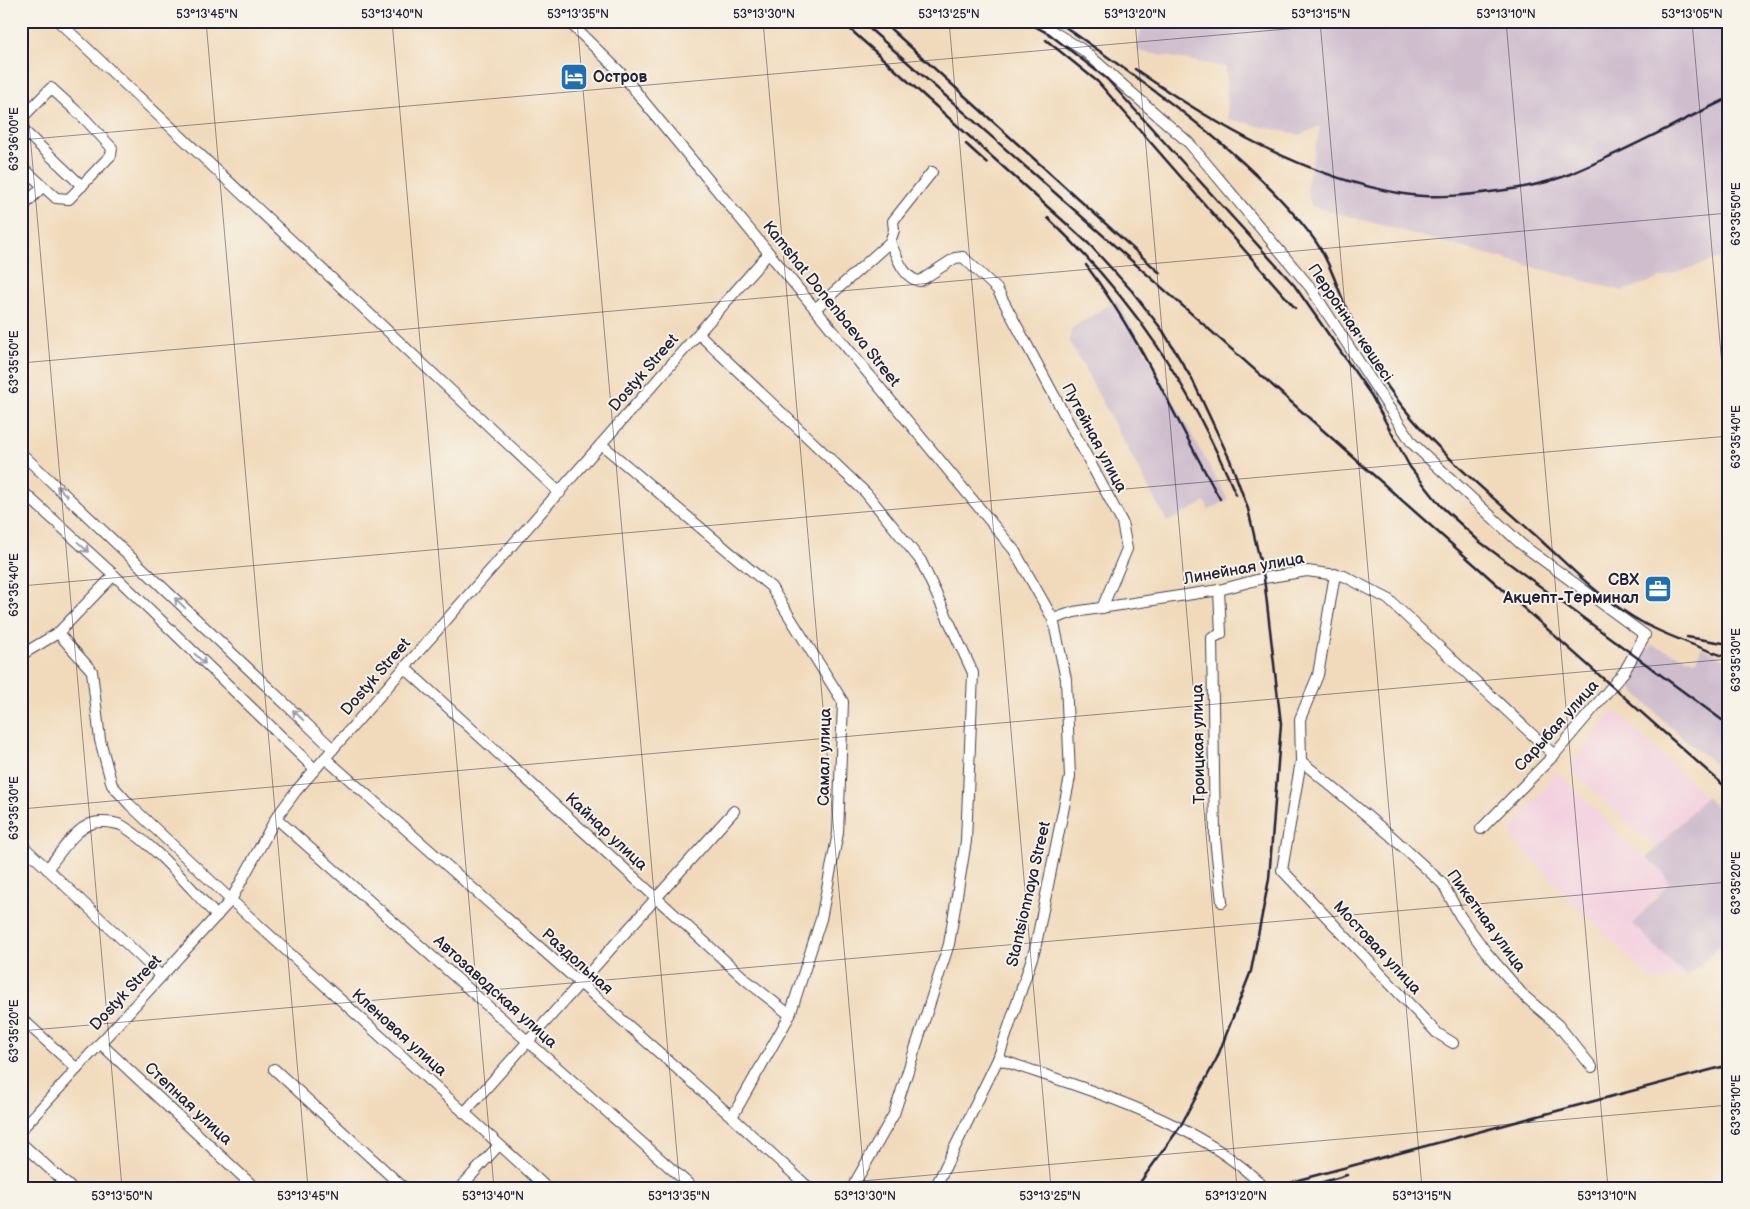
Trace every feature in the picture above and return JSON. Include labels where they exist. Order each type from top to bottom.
[{"type":"street","points":[[58,21],[560,493]]},
{"type":"street","name":"Kamshat Donenbaeva Street","points":[[568,21],[621,73],[1014,550],[1053,619]]},
{"type":"street","name":"Перронная көшесі","points":[[1036,21],[1083,50],[1189,142],[1310,287],[1412,443],[1521,544],[1645,635]]},
{"type":"street","points":[[21,119],[51,88],[85,118],[112,148],[111,155],[82,186],[68,199],[63,200],[42,187],[21,166]]},
{"type":"street","points":[[21,128],[82,186]]},
{"type":"street","points":[[815,309],[890,242],[894,230],[893,221],[932,172]]},
{"type":"street","points":[[21,209],[42,187]]},
{"type":"street","name":"Путейная улица","points":[[890,242],[905,273],[915,280],[920,280],[955,258],[963,257],[997,289],[1122,522],[1127,549],[1102,608]]},
{"type":"street","name":"Dostyk Street","points":[[21,1130],[231,900],[276,818],[315,769],[769,254]]},
{"type":"street","points":[[698,334],[866,493],[921,561],[973,673],[966,841],[949,944],[894,1114],[852,1188]]},
{"type":"street","name":"Самал улица","points":[[602,444],[771,587],[843,702],[838,833],[821,920],[790,1015],[732,1117]]},
{"type":"street","points":[[21,453],[333,749]]},
{"type":"street","points":[[21,490],[114,575],[315,769]]},
{"type":"street","name":"Линейная улица","points":[[1053,619],[1074,612],[1219,590],[1264,578],[1307,571],[1344,576],[1388,599],[1554,755]]},
{"type":"street","points":[[1301,762],[1300,719],[1318,675],[1336,574]]},
{"type":"street","points":[[21,655],[58,633],[114,575]]},
{"type":"street","name":"Троицкая улица","points":[[1219,590],[1220,634],[1212,638],[1214,838],[1222,902]]},
{"type":"street","name":"Stantsionnaya Street","points":[[935,1188],[998,1059],[1035,949],[1070,777],[1066,679],[1053,619]]},
{"type":"street","name":"Кленовая улица","points":[[58,633],[92,672],[100,740],[112,786],[231,900],[547,1188]]},
{"type":"street","name":"Сарыбая улица","points":[[1481,829],[1554,755],[1624,672],[1645,635]]},
{"type":"street","name":"Кайнар улица","points":[[405,668],[746,980],[790,1015]]},
{"type":"street","name":"Раздольная","points":[[325,758],[732,1117],[809,1188]]},
{"type":"street","name":"Мостовая улица","points":[[1301,762],[1282,870],[1437,1034],[1453,1043]]},
{"type":"street","name":"Пикетная улица","points":[[1301,762],[1390,836],[1443,884],[1460,916],[1486,952],[1523,994],[1558,1025],[1592,1067]]},
{"type":"street","points":[[464,1113],[734,811]]},
{"type":"street","name":"Автозаводская улица","points":[[276,818],[693,1188]]},
{"type":"street","points":[[48,868],[79,831],[93,823],[107,822],[122,826],[156,854],[217,916]]},
{"type":"street","points":[[21,844],[161,976]]},
{"type":"street","points":[[21,1018],[77,1069]]},
{"type":"street","name":"Степная улица","points":[[100,1043],[255,1188]]},
{"type":"street","points":[[998,1059],[1180,1127],[1225,1154],[1249,1172],[1265,1188]]},
{"type":"street","points":[[274,1069],[404,1188]]},
{"type":"street","points":[[21,1142],[71,1188]]},
{"type":"street","points":[[460,1188],[499,1145]]},
{"type":"shaded area","points":[[1142,21],[1729,21],[1729,255],[1622,291],[1311,206],[1307,186],[1320,126],[1300,135],[1228,119],[1226,67],[1137,51]]},
{"type":"shaded area","points":[[1117,300],[1228,500],[1209,510],[1205,502],[1167,522],[1069,340],[1072,328]]},
{"type":"shaded area","points":[[1651,645],[1695,661],[1702,647],[1729,662],[1729,776],[1667,724],[1624,681]]},
{"type":"shaded area","points":[[1614,710],[1706,797],[1656,848],[1573,772],[1573,762]]},
{"type":"shaded area","points":[[1556,771],[1617,830],[1619,841],[1628,842],[1663,872],[1669,883],[1652,900],[1633,924],[1685,976],[1655,982],[1571,901],[1509,834]]},
{"type":"shaded area","points":[[1706,797],[1729,818],[1729,925],[1726,928],[1726,940],[1689,975],[1685,976],[1633,924],[1669,883],[1663,872],[1647,858]]},
{"type":"railway","points":[[841,21],[1089,244],[1132,291],[1163,331],[1193,381],[1230,460],[1248,509],[1264,578],[1281,724],[1269,879],[1251,971],[1217,1058],[1180,1127],[1136,1188]]},
{"type":"railway","points":[[861,21],[1729,790]]},
{"type":"railway","points":[[882,21],[1160,273]]},
{"type":"railway","points":[[1024,21],[1048,33],[1107,79],[1294,285],[1371,395],[1410,467],[1441,506],[1480,542],[1722,720]]},
{"type":"railway","points":[[1057,21],[1192,119],[1256,174],[1285,204],[1321,250],[1359,335],[1388,387],[1438,447],[1587,583],[1615,605],[1655,629],[1729,658]]},
{"type":"railway","points":[[1046,40],[1098,82],[1295,308]]},
{"type":"railway","points":[[1135,69],[1229,129],[1297,162],[1332,176],[1368,186],[1404,194],[1428,196],[1463,195],[1508,190],[1557,179],[1614,155],[1729,98]]},
{"type":"railway","points":[[966,144],[987,163]]},
{"type":"railway","points":[[1048,218],[1108,281],[1157,346],[1199,417],[1236,495]]},
{"type":"railway","points":[[1086,265],[1124,321],[1220,499]]},
{"type":"railway","points":[[1687,637],[1729,644]]},
{"type":"railway","points":[[1277,1188],[1302,1179],[1729,1065]]},
{"type":"railway","points":[[1303,1188],[1347,1175]]},
{"type":"place","name":"Остров","points":[[574,77]]},
{"type":"place","name":"СВХ Акцепт-Терминал","points":[[1658,589]]}]
